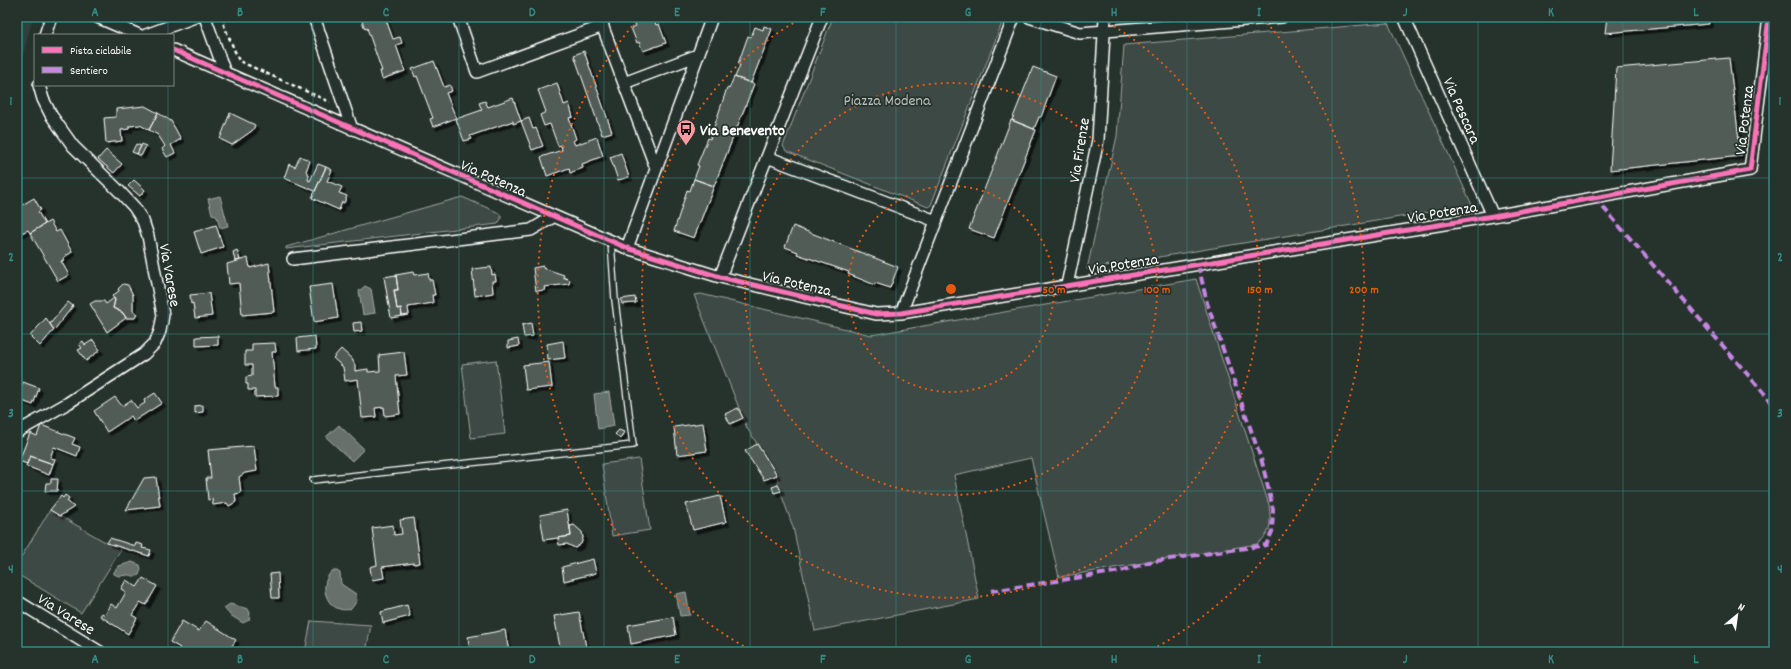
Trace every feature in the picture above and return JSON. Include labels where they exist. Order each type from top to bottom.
[{"type":"street","points":[[45,34],[51,17]]},
{"type":"street","points":[[97,17],[137,34]]},
{"type":"street","points":[[149,34],[195,17]]},
{"type":"street","points":[[206,17],[225,73]]},
{"type":"street","points":[[314,17],[352,129]]},
{"type":"street","points":[[458,17],[477,72],[601,22],[656,168]]},
{"type":"street","points":[[626,248],[712,17]]},
{"type":"street","points":[[720,277],[822,17]]},
{"type":"street","points":[[901,313],[1014,17]]},
{"type":"street","points":[[1029,17],[1080,33],[1282,17]]},
{"type":"street","name":"Via Firenze","points":[[1067,285],[1098,140],[1105,17]]},
{"type":"street","name":"Via Pescara","points":[[1404,17],[1493,216]]},
{"type":"street","name":"Via Potenza","points":[[174,50],[626,248],[720,277],[876,314],[901,313],[1493,216],[1750,170],[1769,17]]},
{"type":"street","points":[[624,83],[698,55]]},
{"type":"street","name":"Via Varese","points":[[17,432],[68,403],[144,354],[155,343],[160,331],[163,315],[148,236],[143,221],[134,207],[120,192],[73,146],[51,115],[43,99],[39,86]]},
{"type":"street","points":[[767,157],[936,221]]},
{"type":"street","points":[[293,259],[531,230],[553,216]]},
{"type":"street","name":"Via Varese","points":[[17,601],[100,652]]},
{"type":"lane","points":[[313,480],[633,445],[615,300],[611,242]]},
{"type":"path","points":[[224,17],[223,23],[238,61],[334,104]]},
{"type":"shaded area","points":[[17,17],[33,17],[17,77]]},
{"type":"shaded area","points":[[220,196],[228,226],[220,228],[217,217],[212,214],[208,199]]},
{"type":"shaded area","points":[[365,286],[371,289],[375,313],[363,315],[359,291]]},
{"type":"shaded area","points":[[609,392],[614,426],[598,429],[594,394]]},
{"type":"shaded area","points":[[339,425],[364,449],[352,461],[326,437]]},
{"type":"shaded area","points":[[132,562],[140,565],[141,569],[139,575],[120,576],[114,574],[119,566]]},
{"type":"shaded area","points":[[332,571],[337,571],[340,573],[341,584],[356,594],[357,601],[351,609],[343,610],[336,608],[327,598],[325,585],[327,577]]},
{"type":"shaded area","points":[[686,592],[690,615],[680,616],[676,594]]},
{"type":"shaded area","points":[[230,604],[248,609],[250,613],[249,620],[243,623],[230,615],[224,608]]},
{"type":"green space","name":"Piazza Modena","points":[[833,17],[994,17],[1001,19],[1002,23],[931,205],[928,207],[786,151],[783,146]]},
{"type":"green space","points":[[1388,23],[1472,205],[1087,269],[1117,136],[1124,45]]},
{"type":"green space","points":[[462,197],[501,215],[501,219],[498,224],[286,249],[286,247]]},
{"type":"green space","points":[[1196,279],[1269,505],[1270,522],[1268,532],[1262,540],[1257,544],[1059,577],[1031,458],[954,475],[979,599],[815,631],[793,527],[778,485],[777,475],[747,428],[694,295],[701,294],[871,335]]},
{"type":"green space","points":[[496,360],[505,434],[471,438],[462,364]]},
{"type":"green space","points":[[639,459],[650,530],[612,536],[602,464]]},
{"type":"green space","points":[[50,510],[107,543],[122,548],[81,613],[17,574],[17,564]]},
{"type":"green space","points":[[311,621],[371,625],[366,652],[305,652]]},
{"type":"building","points":[[373,17],[385,17],[393,39],[400,37],[402,43],[396,45],[405,71],[382,79],[380,71],[382,71],[367,28],[365,29],[362,21]]},
{"type":"building","points":[[628,17],[653,17],[656,25],[659,24],[666,43],[643,51],[639,42],[637,43],[631,28],[636,26],[633,18],[629,19]]},
{"type":"building","points":[[1607,17],[1708,17],[1709,24],[1605,33]]},
{"type":"building","points":[[764,26],[772,29],[751,83],[735,77],[748,36],[751,37],[755,27],[763,30]]},
{"type":"building","points":[[584,51],[612,132],[602,135],[574,55]]},
{"type":"building","points":[[1729,58],[1741,156],[1610,170],[1616,68]]},
{"type":"building","points":[[434,61],[444,87],[450,85],[452,91],[446,93],[456,118],[433,127],[430,119],[433,118],[417,76],[415,77],[412,69]]},
{"type":"building","points":[[1033,67],[1056,76],[1041,117],[1039,117],[1034,129],[1012,120]]},
{"type":"building","points":[[734,77],[754,84],[714,186],[694,179],[699,166],[697,165],[708,138],[710,139],[727,88],[729,89]]},
{"type":"building","points":[[557,83],[564,105],[569,103],[573,117],[569,118],[576,139],[573,141],[575,145],[597,137],[603,156],[582,164],[583,168],[570,173],[569,168],[547,176],[541,157],[562,150],[561,145],[558,146],[550,124],[544,126],[540,115],[546,112],[538,90]]},
{"type":"building","points":[[513,98],[521,121],[513,124],[513,121],[470,136],[472,139],[464,141],[456,119],[482,110],[479,103],[485,101],[488,107]]},
{"type":"building","points":[[145,106],[158,113],[149,130],[140,125],[129,126],[129,129],[121,130],[122,141],[106,143],[104,118],[116,117],[116,109]]},
{"type":"building","points":[[158,113],[171,121],[181,139],[171,145],[175,153],[167,157],[162,149],[165,146],[158,135],[149,130]]},
{"type":"building","points":[[230,113],[255,125],[253,130],[232,145],[220,139]]},
{"type":"building","points":[[529,118],[533,129],[536,128],[543,146],[532,150],[521,121]]},
{"type":"building","points":[[1011,120],[1036,130],[994,238],[969,229]]},
{"type":"building","points":[[136,144],[141,146],[137,154],[132,152]]},
{"type":"building","points":[[142,144],[146,146],[141,156],[137,154]]},
{"type":"building","points":[[106,150],[122,164],[114,173],[98,159]]},
{"type":"building","points":[[621,153],[629,177],[618,180],[610,157]]},
{"type":"building","points":[[300,156],[310,161],[306,171],[309,175],[308,180],[310,181],[318,164],[326,167],[315,191],[284,178],[289,164],[295,167]]},
{"type":"building","points":[[326,167],[332,170],[327,181],[342,187],[339,193],[347,196],[344,203],[342,202],[339,210],[312,198]]},
{"type":"building","points":[[694,179],[714,186],[694,238],[674,231],[687,190],[690,191]]},
{"type":"building","points":[[134,180],[145,190],[140,196],[128,186]]},
{"type":"building","points":[[34,198],[41,210],[38,212],[45,224],[30,233],[28,230],[17,235],[17,208]]},
{"type":"building","points":[[50,221],[56,232],[60,230],[72,252],[61,261],[69,275],[58,281],[30,233]]},
{"type":"building","points":[[216,225],[223,247],[201,254],[194,232]]},
{"type":"building","points":[[793,226],[898,267],[890,288],[875,283],[875,285],[848,274],[849,272],[797,254],[798,252],[785,247]]},
{"type":"building","points":[[237,250],[240,260],[235,261],[233,252]]},
{"type":"building","points":[[248,258],[250,268],[269,263],[274,312],[242,315],[239,283],[229,284],[227,264]]},
{"type":"building","points":[[543,266],[543,268],[564,275],[563,277],[570,280],[569,284],[544,287],[545,290],[536,291],[533,268]]},
{"type":"building","points":[[491,267],[492,275],[495,274],[496,281],[492,281],[493,293],[475,296],[472,269]]},
{"type":"building","points":[[413,272],[414,275],[428,273],[429,280],[432,280],[435,295],[432,295],[433,303],[408,307],[409,315],[402,316],[401,308],[397,309],[394,290],[398,290],[396,275]]},
{"type":"building","points":[[396,275],[398,290],[394,290],[397,309],[401,308],[402,316],[391,318],[384,277]]},
{"type":"building","points":[[123,284],[128,285],[133,295],[133,311],[137,314],[135,318],[126,318],[123,313],[113,308],[115,300],[112,296],[119,291],[118,289]]},
{"type":"building","points":[[333,284],[338,318],[314,322],[309,287]]},
{"type":"building","points":[[209,293],[212,316],[195,318],[193,303],[191,304],[190,295]]},
{"type":"building","points":[[635,297],[636,303],[622,304],[621,299]]},
{"type":"building","points":[[114,298],[113,308],[123,313],[126,318],[107,332],[90,304],[95,301],[104,301],[106,304]]},
{"type":"building","points":[[68,302],[73,306],[54,330],[50,324]]},
{"type":"building","points":[[46,318],[54,330],[40,346],[30,336]]},
{"type":"building","points":[[361,322],[362,331],[354,332],[353,323]]},
{"type":"building","points":[[531,323],[533,336],[524,337],[522,325]]},
{"type":"building","points":[[218,336],[218,345],[196,346],[196,337]]},
{"type":"building","points":[[315,336],[316,349],[298,351],[297,338]]},
{"type":"building","points":[[518,339],[519,346],[508,348],[508,341]]},
{"type":"building","points":[[93,340],[100,350],[86,361],[78,350],[82,348],[79,344],[83,341],[85,345]]},
{"type":"building","points":[[563,341],[565,358],[548,360],[547,344]]},
{"type":"building","points":[[275,343],[276,352],[272,352],[275,387],[278,387],[278,396],[255,397],[255,390],[248,390],[248,384],[246,384],[246,377],[252,376],[252,365],[245,365],[245,351],[252,351],[252,344]]},
{"type":"building","points":[[341,349],[352,359],[355,365],[355,371],[368,369],[368,372],[380,371],[379,355],[404,352],[407,375],[396,376],[400,414],[385,416],[384,407],[375,408],[376,417],[362,418],[358,379],[345,381],[343,367],[333,358]]},
{"type":"building","points":[[549,362],[552,387],[526,390],[523,365]]},
{"type":"building","points":[[23,382],[39,388],[33,405],[17,399],[17,385],[21,387]]},
{"type":"building","points":[[155,393],[162,403],[134,421],[131,416],[107,432],[94,411],[115,397],[122,406],[131,400],[137,408],[145,403],[144,400]]},
{"type":"building","points":[[203,405],[203,412],[195,413],[195,406]]},
{"type":"building","points":[[738,408],[743,418],[730,424],[725,414]]},
{"type":"building","points":[[703,423],[707,451],[677,455],[674,427]]},
{"type":"building","points":[[41,425],[75,438],[72,444],[80,447],[77,456],[54,447],[50,458],[55,459],[53,464],[30,456],[27,464],[19,461],[30,433],[37,436]]},
{"type":"building","points":[[619,430],[624,432],[620,439],[615,434]]},
{"type":"building","points":[[757,444],[777,475],[764,480],[745,451]]},
{"type":"building","points":[[254,446],[257,471],[245,473],[239,477],[241,493],[235,494],[236,502],[229,506],[227,503],[213,505],[212,499],[208,500],[206,478],[211,478],[208,450]]},
{"type":"building","points":[[30,456],[53,464],[49,475],[26,466]]},
{"type":"building","points":[[156,477],[160,506],[126,510],[144,478]]},
{"type":"building","points":[[51,479],[58,479],[57,491],[45,491],[46,483],[51,483]]},
{"type":"building","points":[[778,485],[781,491],[774,493],[772,487]]},
{"type":"building","points":[[65,495],[69,498],[67,501],[74,507],[60,516],[50,510],[61,496],[63,498]]},
{"type":"building","points":[[720,496],[726,522],[693,530],[686,504]]},
{"type":"building","points":[[567,510],[571,536],[544,540],[540,515]]},
{"type":"building","points":[[414,518],[420,563],[382,567],[384,578],[372,580],[370,567],[377,565],[372,528],[393,525],[394,535],[402,534],[400,520]]},
{"type":"building","points":[[574,525],[582,532],[583,538],[581,544],[575,548],[567,544],[559,545],[558,538],[571,536],[570,526]]},
{"type":"building","points":[[110,538],[135,546],[136,543],[143,545],[142,548],[151,550],[149,556],[107,543]]},
{"type":"building","points":[[593,559],[596,573],[564,581],[562,567]]},
{"type":"building","points":[[278,573],[279,598],[272,598],[270,574]]},
{"type":"building","points":[[143,578],[157,586],[146,605],[140,602],[132,615],[137,618],[128,634],[100,616],[102,613],[105,615],[111,604],[117,608],[126,592],[121,589],[126,580],[137,587]]},
{"type":"building","points":[[407,605],[410,616],[383,623],[381,612]]},
{"type":"building","points":[[579,612],[587,652],[561,652],[554,616]]},
{"type":"building","points":[[673,617],[676,635],[631,644],[628,625]]},
{"type":"building","points":[[182,621],[199,631],[206,621],[236,640],[228,652],[178,652],[180,648],[170,642]]},
{"type":"building","points":[[505,630],[509,652],[470,652],[468,637]]},
{"type":"marked path","points":[[1595,198],[1774,405]]},
{"type":"marked path","points":[[991,591],[1121,571],[1149,562],[1266,545],[1272,532],[1273,509],[1262,462],[1207,303],[1198,264]]},
{"type":"cycle path","points":[[174,50],[627,248],[720,277],[876,314],[901,313],[1493,216],[1750,170],[1769,17]]},
{"type":"place","name":"Via Benevento","points":[[686,146]]}]
